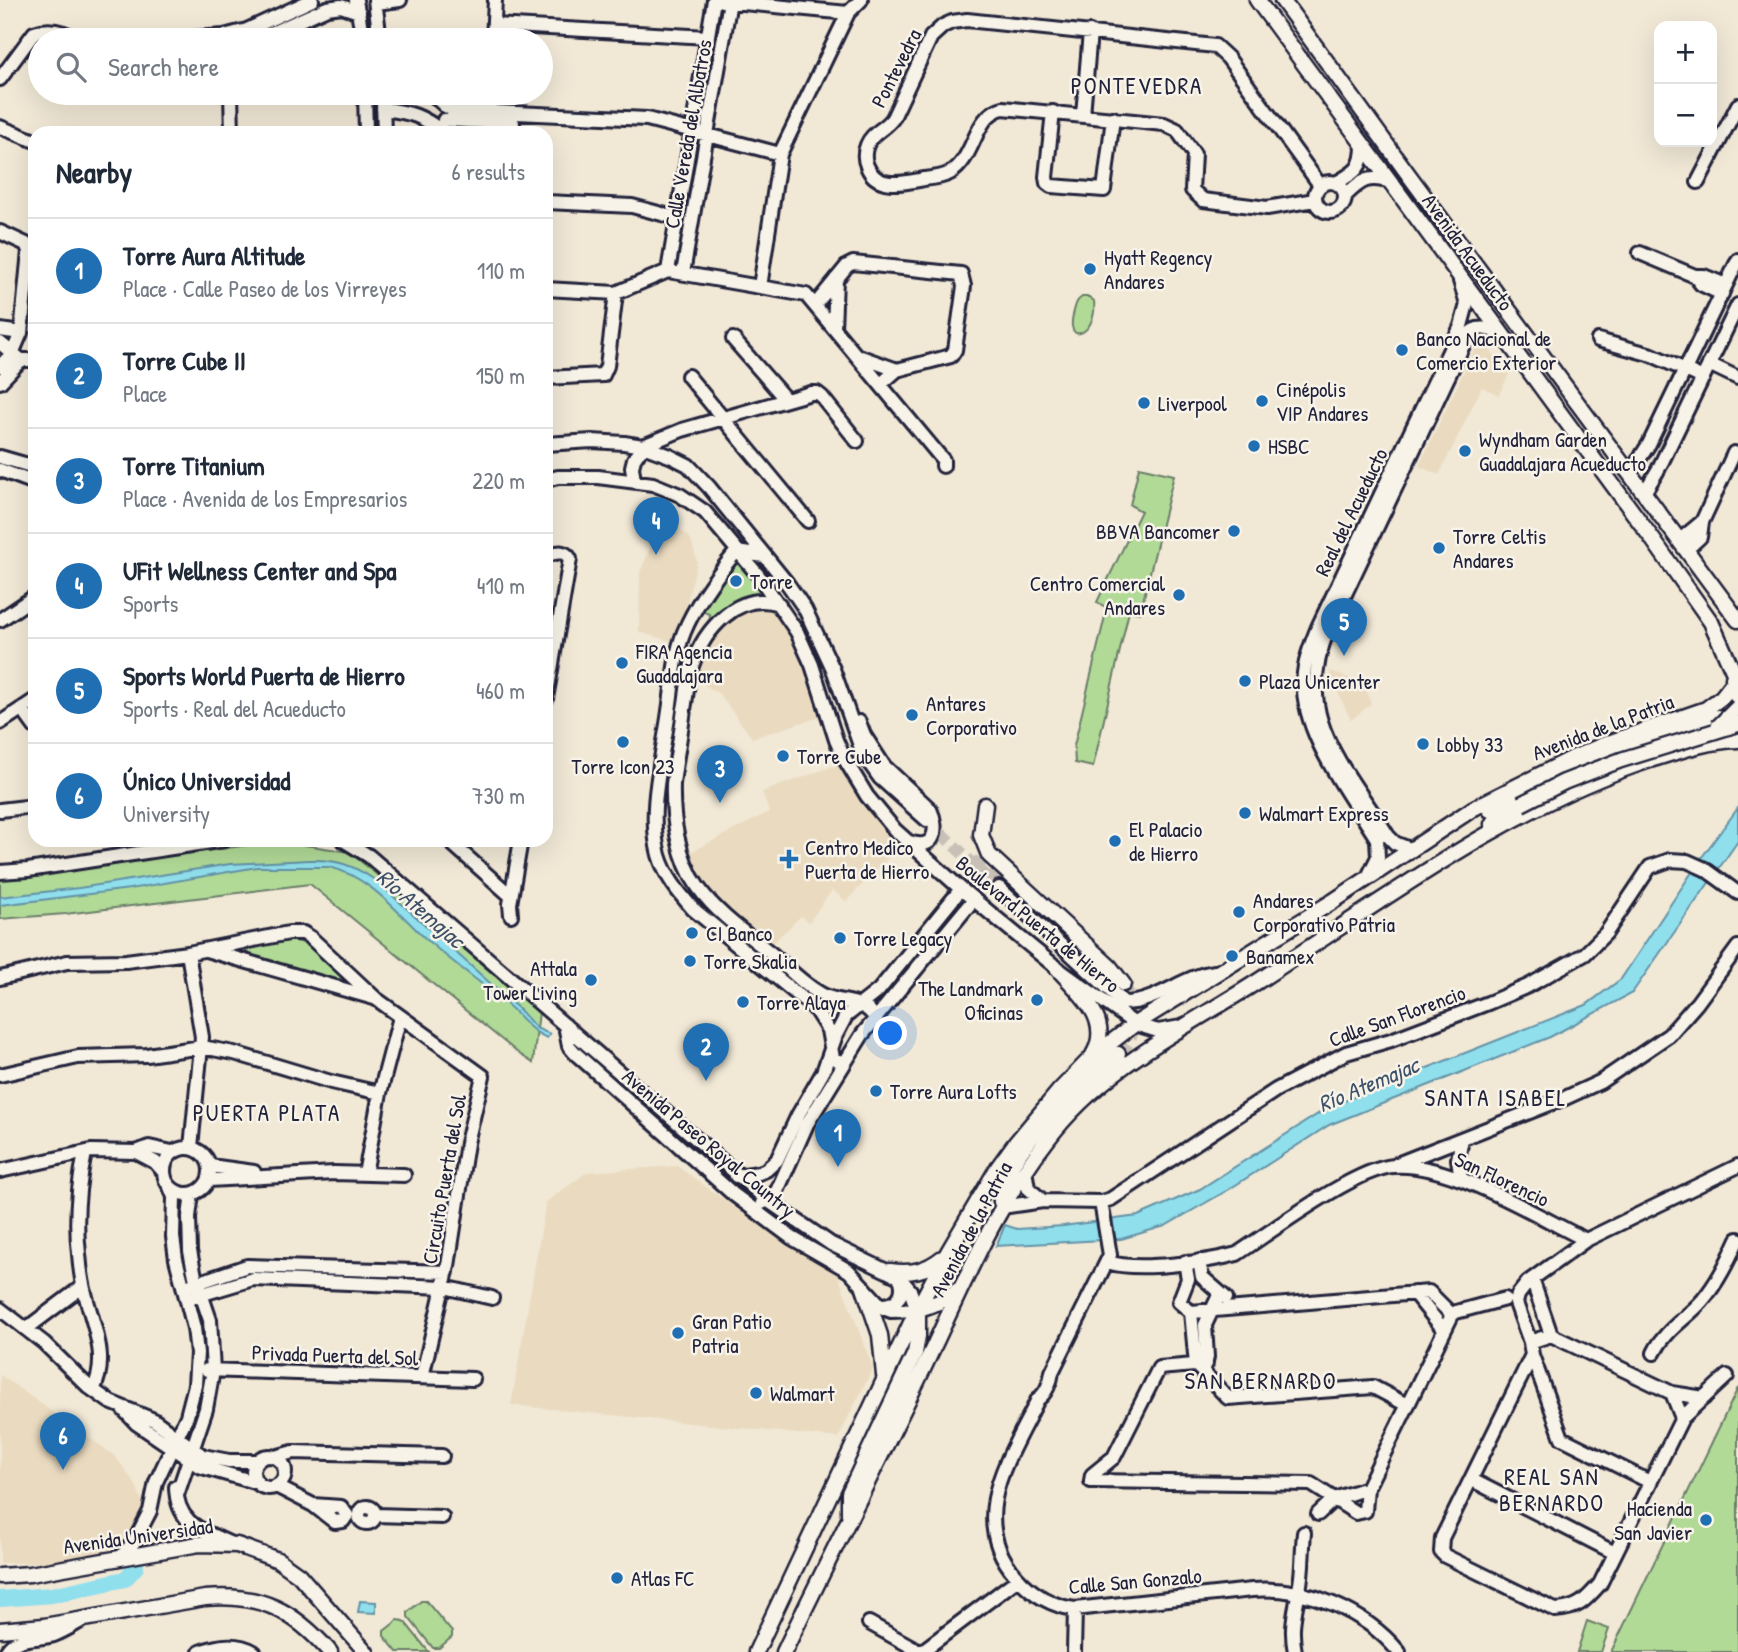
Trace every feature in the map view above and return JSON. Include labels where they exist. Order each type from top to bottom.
[{"type":"main road","name":"Avenida Acueducto","points":[[1257,0],[1711,622],[1735,671],[1738,700]]},
{"type":"main road","name":"Avenida Acueducto","points":[[1282,0],[1626,472],[1738,620]]},
{"type":"main road","points":[[1626,472],[1637,497],[1738,631]]},
{"type":"main road","name":"Avenida de la Patria","points":[[756,1652],[948,1252],[998,1167],[1041,1112],[1092,1057],[1135,1024],[1412,850],[1433,842],[1564,773],[1712,713],[1735,671]]},
{"type":"main road","points":[[1713,737],[1738,707]]},
{"type":"main road","points":[[1712,713],[1719,709],[1728,719],[1727,731],[1722,738],[1713,737]]},
{"type":"main road","name":"Avenida de la Patria","points":[[1467,846],[1588,784],[1713,737],[1738,724]]},
{"type":"main road","name":"Avenida de la Patria","points":[[784,1652],[1002,1206],[1049,1137],[1100,1083],[1181,1027],[1241,992],[1467,846],[1521,804],[1564,782],[1621,760],[1713,737],[1738,740]]},
{"type":"main road","points":[[985,805],[980,828],[989,855],[1110,967],[1123,984],[1106,974],[1001,884]]},
{"type":"main road","points":[[1057,968],[1097,1016],[1100,1035],[1098,1047],[1092,1057]]},
{"type":"main road","points":[[1002,1206],[1000,1196],[1004,1185],[1029,1142],[1072,1092],[1118,1054]]},
{"type":"main road","points":[[998,1167],[992,1197],[993,1201],[1002,1206]]},
{"type":"main road","points":[[895,1274],[920,1271],[936,1263],[948,1252]]},
{"type":"main road","points":[[849,1518],[849,1493],[915,1353],[918,1310],[939,1302],[962,1286]]},
{"type":"main road","points":[[864,1288],[882,1347],[885,1370],[883,1384]]},
{"type":"main road","name":"Avenida Universidad","points":[[0,1576],[30,1574],[199,1544],[232,1544],[268,1556],[299,1575],[366,1652]]},
{"type":"main road","points":[[0,1630],[24,1629],[230,1596],[257,1601],[290,1615],[313,1633],[330,1652]]},
{"type":"street","points":[[252,28],[312,0]]},
{"type":"street","points":[[379,28],[376,2],[400,0]]},
{"type":"street","points":[[494,28],[495,0]]},
{"type":"street","points":[[715,0],[848,13]]},
{"type":"street","name":"Calle Vereda del Albatros","points":[[668,271],[715,0]]},
{"type":"street","points":[[760,287],[780,154],[848,13],[861,0]]},
{"type":"street","name":"Calle Vereda del Albatros","points":[[683,273],[730,1]]},
{"type":"street","points":[[271,28],[293,11],[341,6],[358,6],[361,28]]},
{"type":"street","name":"Pontevedra","points":[[1315,200],[1267,208],[1203,200],[1192,190],[1194,154],[1177,130],[1164,124],[1112,118],[1009,108],[992,111],[985,118],[963,162],[946,175],[900,184],[884,183],[872,174],[866,163],[865,151],[869,140],[889,123],[931,37],[943,26],[967,20],[1215,46],[1228,58],[1321,185]]},
{"type":"street","points":[[494,25],[548,28]]},
{"type":"street","points":[[553,28],[708,37]]},
{"type":"street","points":[[1083,115],[1090,32]]},
{"type":"street","points":[[0,79],[28,40]]},
{"type":"street","points":[[231,105],[232,126]]},
{"type":"street","points":[[365,105],[366,126]]},
{"type":"street","points":[[383,105],[384,126]]},
{"type":"street","points":[[489,117],[490,105]]},
{"type":"street","points":[[1698,183],[1738,105]]},
{"type":"street","points":[[445,126],[444,106],[513,123],[647,119],[780,154]]},
{"type":"street","points":[[383,109],[408,111],[440,126]]},
{"type":"street","points":[[1053,112],[1046,177],[1051,186],[1104,190],[1112,118]]},
{"type":"street","points":[[456,126],[489,117]]},
{"type":"street","points":[[0,127],[28,138]]},
{"type":"street","points":[[1363,145],[1362,163],[1358,168],[1336,183],[1325,182],[1315,191],[1315,200],[1321,209],[1332,212],[1341,207],[1345,197],[1368,179],[1378,178],[1391,183]]},
{"type":"street","points":[[1336,183],[1344,191],[1345,197]]},
{"type":"street","points":[[553,202],[632,206],[677,218]]},
{"type":"street","points":[[0,232],[26,244],[28,249]]},
{"type":"street","points":[[1640,253],[1695,276],[1704,276],[1724,289]]},
{"type":"street","points":[[1626,472],[1636,464],[1649,444],[1738,260]]},
{"type":"street","points":[[0,382],[16,357],[28,261]]},
{"type":"street","points":[[815,305],[853,263],[961,274],[964,286],[955,350],[951,356],[897,370],[881,384]]},
{"type":"street","points":[[553,289],[616,293],[668,271],[806,295],[943,460],[943,466]]},
{"type":"street","name":"Real del Acueducto","points":[[1366,880],[1376,863],[1379,845],[1317,739],[1307,709],[1304,676],[1307,655],[1466,313],[1458,274]]},
{"type":"street","points":[[834,329],[836,279]]},
{"type":"street","points":[[553,378],[603,375],[607,366],[616,293]]},
{"type":"street","points":[[1644,494],[1738,304]]},
{"type":"street","name":"Real del Acueducto","points":[[1412,850],[1395,843],[1388,835],[1330,746],[1321,726],[1315,699],[1317,658],[1468,335],[1478,328],[1502,334]]},
{"type":"street","points":[[0,330],[21,333]]},
{"type":"street","points":[[733,339],[786,400]]},
{"type":"street","points":[[1598,341],[1652,355],[1703,378]]},
{"type":"street","points":[[0,343],[16,357],[28,359]]},
{"type":"street","points":[[857,356],[897,370]]},
{"type":"street","points":[[0,366],[16,357]]},
{"type":"street","points":[[1709,364],[1738,377]]},
{"type":"street","points":[[688,376],[808,521]]},
{"type":"street","points":[[634,481],[634,459],[643,446],[682,430],[817,393],[857,441]]},
{"type":"street","points":[[670,456],[682,430]]},
{"type":"street","points":[[553,445],[603,441],[643,446],[688,465],[709,487],[805,609],[828,659],[867,762],[880,778],[927,820]]},
{"type":"street","points":[[1683,546],[1700,537],[1702,522],[1734,453]]},
{"type":"street","points":[[0,457],[28,465]]},
{"type":"street","points":[[0,470],[28,480]]},
{"type":"street","name":"Boulevard Puerta de Hierro","points":[[553,478],[634,481],[668,489],[705,512],[767,587],[797,632],[812,665],[844,758],[867,796],[907,841],[1057,968],[1135,1024],[1158,1031],[1181,1027]]},
{"type":"street","name":"Boulevard Puerta de Hierro","points":[[553,484],[566,479]]},
{"type":"street","points":[[764,556],[736,551],[716,577],[683,635],[677,659],[655,816],[657,845],[662,864],[676,889],[693,909],[814,1008],[828,1030],[831,1052],[836,1061],[843,1063]]},
{"type":"street","points":[[553,554],[561,552],[570,559],[553,639]]},
{"type":"street","points":[[767,587],[782,577]]},
{"type":"street","points":[[779,604],[766,600],[747,602],[726,615],[712,629],[700,648],[689,677],[673,784],[673,816],[691,876],[706,896],[738,927],[812,988],[833,999],[869,1009],[875,1018]]},
{"type":"street","points":[[0,620],[28,601]]},
{"type":"street","points":[[693,615],[708,623],[712,629]]},
{"type":"street","points":[[843,699],[857,715],[864,735],[877,756],[930,809],[935,818],[936,827],[931,839],[919,845],[907,841]]},
{"type":"street","points":[[0,723],[28,705]]},
{"type":"street","points":[[22,709],[28,717]]},
{"type":"street","points":[[0,810],[28,807]]},
{"type":"street","points":[[655,816],[673,816]]},
{"type":"street","points":[[0,872],[178,847]]},
{"type":"street","name":"Avenida Paseo Royal Country","points":[[355,847],[369,856],[763,1196],[845,1252],[895,1274]]},
{"type":"street","points":[[456,847],[511,896]]},
{"type":"street","points":[[511,915],[511,896],[520,847]]},
{"type":"street","name":"Calle San Florencio","points":[[1002,1206],[1043,1201],[1101,1202],[1132,1186],[1276,1090],[1346,1053],[1391,1040],[1528,986],[1584,954],[1606,933],[1650,867],[1670,860],[1687,861],[1705,869],[1738,893]]},
{"type":"street","name":"Boulevard Puerta de Hierro","points":[[1001,884],[1124,1003],[1150,998],[1195,977],[1218,971]]},
{"type":"street","points":[[763,1196],[798,1115],[823,1072],[846,1016],[879,990],[961,889]]},
{"type":"street","points":[[693,909],[706,896]]},
{"type":"street","points":[[750,1208],[763,1196],[777,1191],[807,1124],[843,1063],[875,1018],[974,899]]},
{"type":"street","name":"Circuito Puerta del Sol","points":[[0,978],[67,962],[126,961],[188,953],[289,933],[303,933],[323,947],[375,998],[483,1076],[467,1143],[444,1287],[422,1377]]},
{"type":"street","points":[[1393,1166],[1600,1082],[1669,1035],[1698,1003],[1738,947]]},
{"type":"street","name":"Circuito Puerta del Sol","points":[[202,949],[375,998]]},
{"type":"street","points":[[188,953],[202,1047],[191,1147]]},
{"type":"street","points":[[365,1174],[380,1093],[400,1017]]},
{"type":"street","name":"Avenida Paseo Royal Country","points":[[565,1025],[569,1046],[689,1155],[750,1208],[792,1238],[849,1271],[878,1304]]},
{"type":"street","points":[[0,1075],[78,1057],[147,1055],[202,1047],[234,1053],[331,1082],[380,1093]]},
{"type":"street","points":[[610,1084],[621,1081],[638,1095],[650,1098]]},
{"type":"street","points":[[1461,1179],[1458,1159],[1462,1139]]},
{"type":"street","points":[[0,1171],[85,1153],[136,1152],[149,1147],[172,1153]]},
{"type":"street","points":[[163,1171],[167,1158],[172,1153],[191,1147],[204,1154],[210,1166],[209,1180],[192,1194],[177,1192],[170,1187]]},
{"type":"street","points":[[689,1155],[694,1151],[701,1152],[726,1173],[739,1176],[759,1173],[777,1160]]},
{"type":"street","points":[[121,1557],[140,1533],[150,1511],[157,1479],[192,1399],[196,1369],[194,1328],[174,1248],[174,1197],[163,1171],[155,1162],[136,1152]]},
{"type":"street","points":[[85,1153],[77,1214],[78,1248],[83,1286],[99,1342],[97,1383],[93,1390]]},
{"type":"street","points":[[210,1166],[275,1175]]},
{"type":"street","name":"San Florencio","points":[[1199,1261],[1237,1254],[1356,1177],[1393,1166],[1431,1169],[1461,1179],[1586,1240]]},
{"type":"street","points":[[1650,1482],[1562,1438],[1516,1303],[1518,1294],[1532,1279],[1586,1240],[1738,1166]]},
{"type":"street","points":[[1025,1170],[1028,1188],[1043,1201]]},
{"type":"street","points":[[209,1180],[275,1175],[404,1175]]},
{"type":"street","points":[[192,1194],[189,1240],[212,1333],[213,1370],[209,1399],[177,1495],[180,1510],[189,1522],[232,1544]]},
{"type":"street","points":[[1101,1202],[1108,1243],[1108,1262],[1119,1266],[1199,1261],[1202,1277],[1237,1307]]},
{"type":"street","points":[[792,1238],[802,1233],[832,1250],[845,1252]]},
{"type":"street","points":[[1654,1353],[1661,1339],[1701,1302],[1718,1280],[1738,1239]]},
{"type":"street","name":"Calle San Gonzalo","points":[[1108,1262],[1095,1283],[1052,1372],[1052,1378],[1042,1397],[1038,1399],[1002,1474],[993,1506],[995,1541],[1003,1559],[1018,1579],[1045,1601],[1075,1609],[1262,1589],[1299,1592],[1321,1599],[1370,1623],[1386,1636],[1399,1652]]},
{"type":"street","points":[[1185,1262],[1188,1279],[1179,1302],[1191,1312],[1202,1367],[1228,1398],[1373,1387],[1407,1405]]},
{"type":"street","points":[[184,1293],[253,1279],[447,1272]]},
{"type":"street","points":[[878,1304],[889,1304],[899,1298],[903,1290],[895,1274]]},
{"type":"street","points":[[878,1304],[891,1311],[918,1310],[911,1290],[895,1274]]},
{"type":"street","points":[[330,1275],[444,1287],[492,1298]]},
{"type":"street","points":[[1532,1279],[1551,1335],[1672,1393],[1703,1398]]},
{"type":"street","points":[[26,1329],[83,1286]]},
{"type":"street","points":[[1191,1312],[1429,1292],[1452,1315]]},
{"type":"street","points":[[1202,1367],[1205,1325],[1220,1293]]},
{"type":"street","points":[[1414,1293],[1444,1330]]},
{"type":"street","points":[[1202,1367],[1159,1368],[1111,1462],[1092,1475],[1091,1481],[1311,1484],[1356,1513],[1361,1513],[1365,1511],[1367,1488],[1452,1315],[1505,1299]]},
{"type":"street","points":[[0,1310],[58,1355],[93,1390],[123,1409],[143,1414],[175,1443],[189,1461],[267,1488],[276,1486],[284,1477],[284,1465],[275,1457]]},
{"type":"street","points":[[1551,1335],[1531,1348],[1472,1480],[1442,1538],[1441,1552],[1555,1610],[1572,1609],[1588,1598],[1600,1584],[1682,1418],[1727,1376]]},
{"type":"street","name":"Privada Puerta del Sol","points":[[196,1369],[473,1379]]},
{"type":"street","points":[[1672,1393],[1682,1418]]},
{"type":"street","points":[[189,1461],[202,1456],[242,1462],[258,1461],[269,1456],[293,1452],[442,1456]]},
{"type":"street","points":[[258,1461],[253,1472],[258,1483]]},
{"type":"street","points":[[1111,1462],[1127,1483]]},
{"type":"street","points":[[1472,1480],[1615,1553]]},
{"type":"street","points":[[276,1486],[313,1505],[335,1522],[353,1515],[367,1524],[373,1521],[375,1515],[442,1517]]},
{"type":"street","points":[[1318,1514],[1334,1499],[1367,1488]]},
{"type":"street","points":[[1295,1652],[1292,1633],[1294,1606],[1299,1592],[1304,1533]]},
{"type":"street","points":[[869,1623],[921,1652],[1018,1579]]},
{"type":"street","points":[[1074,1652],[1075,1609]]},
{"type":"street","points":[[6,1652],[19,1640],[52,1636],[83,1619]]},
{"type":"street","points":[[200,1652],[228,1645],[240,1646],[254,1652]]},
{"type":"shaded area","points":[[1480,345],[1487,346],[1509,374],[1499,395],[1482,387],[1439,475],[1419,466],[1475,348]]},
{"type":"shaded area","points":[[664,516],[691,539],[697,562],[677,643],[639,632],[640,572]]},
{"type":"shaded area","points":[[754,606],[777,609],[811,665],[820,717],[752,738],[719,694],[693,678],[724,624]]},
{"type":"shaded area","points":[[1331,671],[1358,682],[1366,689],[1371,704],[1351,720],[1335,687],[1328,682]]},
{"type":"shaded area","name":"Centro Medico Puerta de Hierro","points":[[839,764],[864,801],[902,844],[846,901],[832,890],[809,922],[801,916],[770,946],[737,920],[715,897],[689,853],[769,812],[762,792]]},
{"type":"shaded area","name":"Gran Patio Patria","points":[[677,1166],[788,1245],[836,1270],[873,1368],[838,1438],[511,1405],[546,1202],[587,1172]]},
{"type":"shaded area","points":[[0,1375],[115,1456],[136,1485],[145,1510],[118,1554],[78,1562],[0,1563]]},
{"type":"green space","points":[[1082,297],[1089,297],[1094,301],[1094,313],[1087,329],[1077,333],[1073,330],[1072,323],[1076,305]]},
{"type":"green space","points":[[1139,467],[1174,475],[1140,613],[1129,611],[1093,767],[1075,763],[1074,746],[1107,608],[1097,602],[1141,511],[1130,505]]},
{"type":"green space","points":[[734,558],[766,593],[736,601],[711,619],[709,614],[699,610]]},
{"type":"green space","points":[[235,847],[318,847],[350,852],[539,1012],[533,1063],[310,884],[65,914],[0,919],[0,879]]},
{"type":"green space","points":[[283,938],[312,945],[342,976],[338,981],[247,953],[247,947]]},
{"type":"green space","name":"Hacienda San Javier","points":[[1738,1388],[1738,1652],[1611,1652]]},
{"type":"green space","points":[[421,1601],[426,1601],[452,1632],[452,1637],[439,1648],[433,1648],[408,1617],[408,1612]]},
{"type":"green space","points":[[398,1620],[404,1621],[429,1652],[397,1652],[384,1636],[384,1631]]},
{"type":"green space","points":[[1587,1621],[1609,1629],[1601,1652],[1577,1652]]},
{"type":"water","points":[[1738,808],[1738,841],[1632,993],[1550,1037],[1329,1125],[1228,1190],[1165,1226],[1121,1239],[996,1246],[1005,1225],[1017,1229],[1063,1226],[1138,1216],[1200,1189],[1329,1107],[1586,1005],[1621,979]]},
{"type":"water","points":[[309,860],[344,864],[375,880],[520,1010],[536,1028],[550,1034],[547,1038],[532,1029],[501,999],[427,940],[370,887],[357,878],[329,867],[257,867],[130,889],[0,905],[0,897],[79,888],[230,864]]},
{"type":"water","points":[[360,1601],[376,1602],[376,1613],[358,1612]]},
{"type":"waterway","points":[[0,1599],[52,1595],[125,1579],[136,1567]]},
{"type":"tunnel","points":[[928,821],[999,888]]},
{"type":"tunnel","points":[[972,861],[1002,881]]},
{"type":"tunnel","points":[[1118,1054],[1129,1038],[1133,1021],[1131,1002],[1123,984]]},
{"type":"place","name":"Hyatt Regency Andares","points":[[1090,269]]},
{"type":"place","name":"Banco Nacional de Comercio Exterior","points":[[1402,350]]},
{"type":"place","name":"Cinépolis VIP Andares","points":[[1262,401]]},
{"type":"place","name":"Liverpool","points":[[1144,403]]},
{"type":"place","name":"HSBC","points":[[1254,446]]},
{"type":"place","name":"Wyndham Garden Guadalajara Acueducto","points":[[1465,451]]},
{"type":"place","name":"BBVA Bancomer","points":[[1234,531]]},
{"type":"place","name":"Torre Celtis Andares","points":[[1439,548]]},
{"type":"place","name":"UFit Wellness Center and Spa","points":[[656,555]]},
{"type":"place","name":"Torre","points":[[736,581]]},
{"type":"place","name":"Centro Comercial Andares","points":[[1179,595]]},
{"type":"place","name":"Sports World Puerta de Hierro","points":[[1344,656]]},
{"type":"place","name":"FIRA Agencia Guadalajara","points":[[622,663]]},
{"type":"place","name":"Plaza Unicenter","points":[[1245,681]]},
{"type":"place","name":"Antares Corporativo","points":[[912,715]]},
{"type":"place","name":"Torre Icon 23","points":[[623,742]]},
{"type":"place","name":"Lobby 33","points":[[1423,744]]},
{"type":"place","name":"Torre Cube","points":[[783,756]]},
{"type":"place","name":"Torre Titanium","points":[[720,803]]},
{"type":"place","name":"Walmart Express","points":[[1245,813]]},
{"type":"place","name":"El Palacio de Hierro","points":[[1115,841]]},
{"type":"place","name":"Centro Medico Puerta de Hierro","points":[[789,859]]},
{"type":"place","name":"Andares Corporativo Patria","points":[[1239,912]]},
{"type":"place","name":"CI Banco","points":[[692,933]]},
{"type":"place","name":"Torre Legacy","points":[[840,938]]},
{"type":"place","name":"Banamex","points":[[1232,956]]},
{"type":"place","name":"Torre Skalia","points":[[690,961]]},
{"type":"place","name":"Attala Tower Living","points":[[591,980]]},
{"type":"place","name":"The Landmark Oficinas","points":[[1037,1000]]},
{"type":"place","name":"Torre Alaya","points":[[743,1002]]},
{"type":"place","name":"Torre Cube II","points":[[706,1081]]},
{"type":"place","name":"Torre Aura Lofts","points":[[876,1091]]},
{"type":"place","name":"Torre Aura Altitude","points":[[838,1167]]},
{"type":"place","name":"Gran Patio Patria","points":[[678,1333]]},
{"type":"place","name":"Walmart","points":[[756,1393]]},
{"type":"place","name":"Único Universidad","points":[[63,1470]]},
{"type":"place","name":"Hacienda San Javier","points":[[1706,1520]]},
{"type":"place","name":"Atlas FC","points":[[617,1578]]},
{"type":"district","name":"PONTEVEDRA","points":[[1137,85]]},
{"type":"district","name":"SANTA ISABEL","points":[[1496,1097]]},
{"type":"district","name":"PUERTA PLATA","points":[[267,1112]]},
{"type":"district","name":"SAN BERNARDO","points":[[1261,1380]]},
{"type":"district","name":"REAL SAN BERNARDO","points":[[1552,1489]]},
{"type":"water label","name":"Río Atemajac","points":[[421,908]]},
{"type":"water label","name":"Río Atemajac","points":[[1368,1084]]}]
